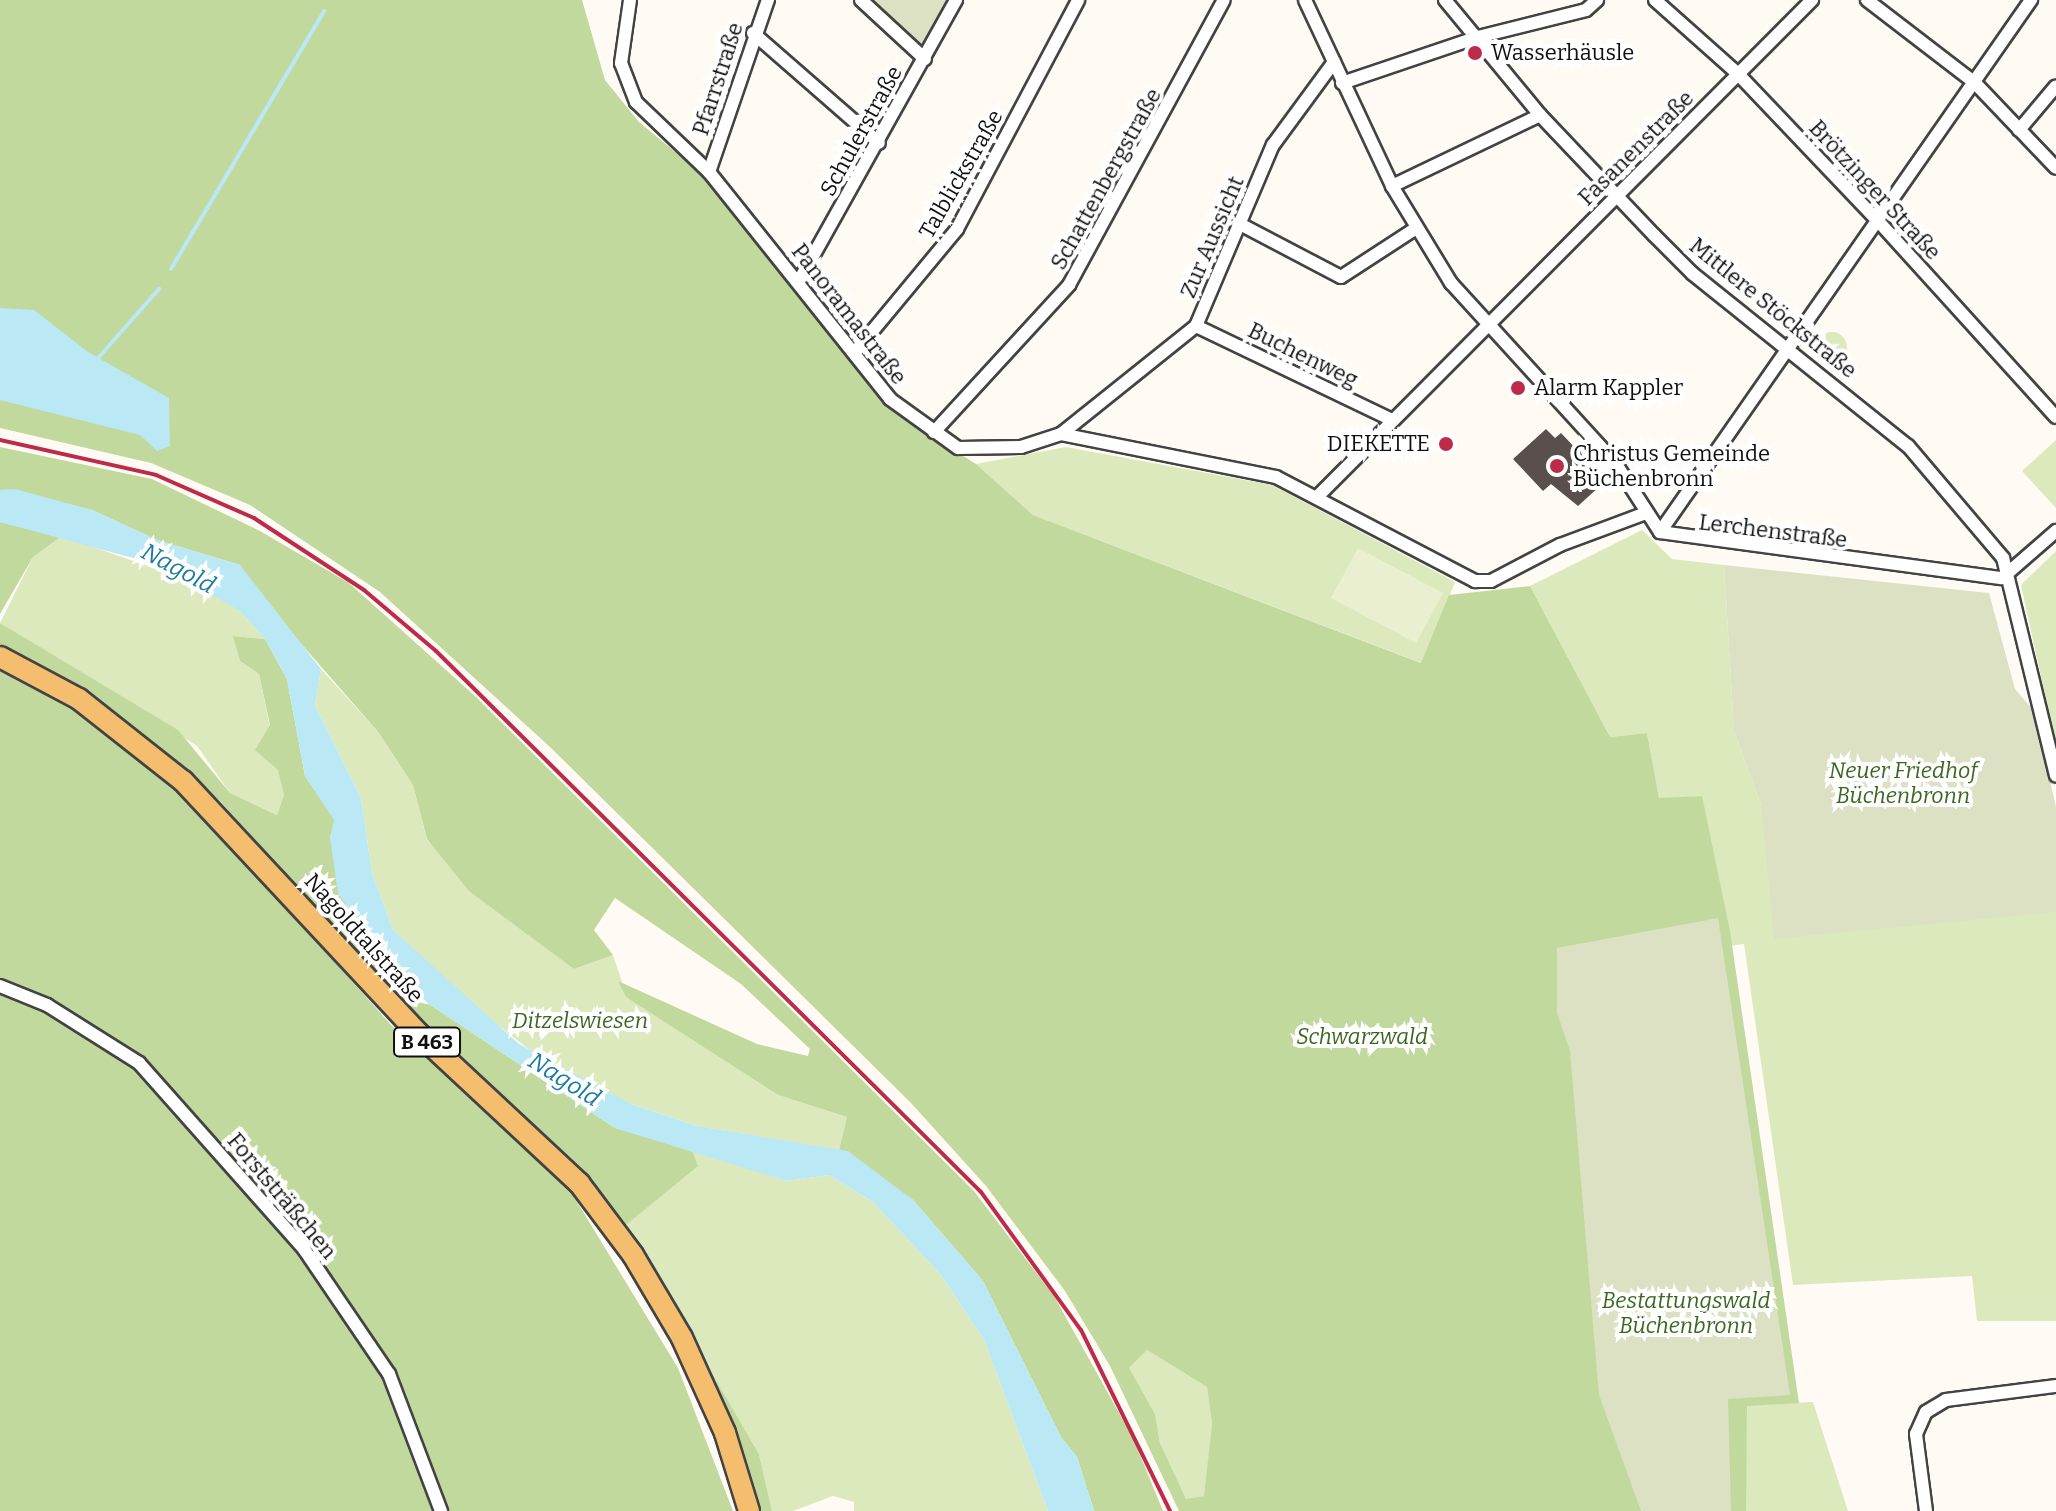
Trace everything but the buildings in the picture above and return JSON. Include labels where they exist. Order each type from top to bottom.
[{"type":"main road","name":"Nagoldtalstraße","points":[[0,657],[79,699],[183,781],[426,1042],[579,1183],[633,1255],[682,1338],[725,1433],[749,1511]]},
{"type":"street","name":"Panoramastraße","points":[[630,0],[624,81],[661,131],[709,172],[799,281],[890,399],[958,448],[979,451],[1021,447],[1061,434],[1276,477],[1319,495],[1450,573],[1491,581],[1560,545],[1646,513]]},
{"type":"street","name":"Pfarrstraße","points":[[709,172],[753,33],[768,0]]},
{"type":"street","points":[[861,0],[925,59]]},
{"type":"street","name":"Schulerstraße","points":[[799,281],[879,143],[956,0]]},
{"type":"street","name":"Talblickstraße","points":[[855,352],[957,229],[1078,0]]},
{"type":"street","name":"Schattenbergstraße","points":[[934,432],[1069,285],[1224,0]]},
{"type":"street","points":[[1305,0],[1342,83],[1415,229],[1487,324],[1616,464],[1660,532],[2031,0]]},
{"type":"street","name":"Mittlere Stöckstraße","points":[[1445,0],[1540,115],[1693,274],[1908,446],[2003,558],[2010,575],[2056,776]]},
{"type":"street","points":[[1342,83],[1478,37],[1586,10],[1597,0]]},
{"type":"street","name":"Brötzinger Straße","points":[[1655,0],[1738,74],[1879,222],[2056,417]]},
{"type":"street","name":"Fasanenstraße","points":[[1319,495],[1812,0]]},
{"type":"street","points":[[1867,0],[1975,83],[2056,168]]},
{"type":"street","points":[[753,33],[879,143]]},
{"type":"street","name":"Zur Aussicht","points":[[1061,434],[1196,326],[1273,145],[1334,62]]},
{"type":"street","points":[[2019,130],[2056,86]]},
{"type":"street","points":[[1392,186],[1540,115]]},
{"type":"street","points":[[1238,223],[1341,277],[1415,229]]},
{"type":"street","name":"Buchenweg","points":[[1196,326],[1392,420]]},
{"type":"street","points":[[2010,575],[2056,531]]},
{"type":"street","name":"Lerchenstraße","points":[[1660,532],[1702,542],[1993,578],[2010,575]]},
{"type":"street","name":"Forststräßchen","points":[[0,986],[47,1005],[139,1063],[304,1249],[389,1374],[441,1511]]},
{"type":"street","points":[[1926,1511],[1916,1434],[1926,1412],[1946,1400],[2056,1386]]},
{"type":"green space","name":"Schwarzwald","points":[[0,0],[582,0],[605,80],[639,122],[709,180],[904,419],[976,464],[1033,515],[1421,663],[1449,595],[1530,586],[1610,737],[1647,733],[1659,798],[1702,796],[1730,931],[1799,1403],[1747,1406],[1746,1511],[1179,1511],[1110,1366],[1065,1291],[986,1186],[911,1103],[550,747],[380,592],[250,505],[151,463],[0,428]],"holes":[[[1147,1350],[1207,1387],[1212,1424],[1204,1496],[1186,1499],[1160,1443],[1155,1414],[1129,1368]]]},
{"type":"green space","points":[[868,0],[951,0],[924,52]]},
{"type":"green space","points":[[1832,332],[1842,337],[1847,347],[1842,357],[1832,362],[1822,357],[1817,347],[1822,337]]},
{"type":"green space","points":[[2056,440],[2056,508],[2022,471]]},
{"type":"green space","points":[[0,447],[152,479],[260,531],[349,583],[475,696],[974,1191],[1054,1296],[1133,1438],[1163,1511],[1094,1511],[1077,1457],[1061,1437],[983,1281],[913,1200],[839,1150],[847,1117],[778,1095],[626,997],[618,981],[757,1044],[808,1056],[810,1049],[741,984],[615,898],[594,930],[613,955],[574,969],[469,891],[427,839],[413,785],[379,733],[263,600],[240,565],[157,540],[92,510],[0,490]]},
{"type":"green space","points":[[1066,447],[1272,485],[1455,582],[1422,663],[1033,515],[976,464]]},
{"type":"green space","points":[[0,522],[62,536],[33,557],[0,614]]},
{"type":"green space","points":[[1642,530],[1672,559],[1724,565],[1734,731],[1761,805],[2056,912],[2056,1321],[1977,1321],[1972,1276],[1793,1285],[1744,944],[1722,947],[1701,796],[1659,799],[1647,733],[1610,737],[1530,586]]},
{"type":"green space","points":[[62,536],[193,582],[240,611],[265,639],[234,636],[240,661],[259,674],[284,795],[277,815],[230,793],[197,746],[0,623],[33,557]]},
{"type":"green space","points":[[1358,548],[1443,593],[1416,643],[1331,598]]},
{"type":"green space","points":[[2056,551],[2056,745],[2021,585]]},
{"type":"green space","name":"Neuer Friedhof Büchenbronn","points":[[1724,565],[1989,593],[2015,689],[2034,711],[2056,807],[2056,912],[1774,939],[1761,805],[1734,731]]},
{"type":"green space","points":[[0,623],[178,730],[230,793],[277,815],[284,795],[278,770],[255,750],[270,725],[259,674],[240,661],[233,636],[265,639],[287,679],[305,776],[335,820],[330,838],[417,996],[615,1128],[692,1150],[698,1166],[626,1225],[759,1454],[772,1511],[757,1511],[597,1191],[570,1159],[373,975],[220,801],[155,747],[0,649]]},
{"type":"green space","name":"Ditzelswiesen","points":[[321,669],[379,733],[413,785],[427,840],[574,969],[613,955],[627,997],[778,1095],[847,1117],[839,1150],[697,1126],[631,1104],[544,1061],[476,1008],[393,930],[372,873],[361,798],[315,705]]},
{"type":"green space","points":[[0,671],[109,728],[213,825],[392,1026],[571,1192],[678,1368],[733,1511],[0,1511]]},
{"type":"green space","name":"Bestattungswald Büchenbronn","points":[[1718,918],[1790,1395],[1728,1399],[1731,1511],[1641,1511],[1599,1395],[1570,1051],[1557,1013],[1557,948]]},
{"type":"green space","points":[[692,1150],[787,1181],[829,1175],[873,1202],[941,1275],[984,1340],[1048,1511],[854,1511],[854,1502],[833,1496],[793,1511],[772,1511],[759,1454],[626,1225],[697,1166]]},
{"type":"green space","points":[[1147,1350],[1207,1387],[1212,1424],[1205,1496],[1186,1500],[1160,1443],[1155,1414],[1128,1368]]},
{"type":"green space","points":[[1813,1402],[1848,1511],[1746,1511],[1746,1405]]},
{"type":"water","points":[[0,308],[34,310],[88,352],[169,398],[170,446],[157,451],[140,435],[0,400]]},
{"type":"water","name":"Nagold","points":[[15,489],[92,510],[157,540],[240,565],[321,669],[315,705],[361,798],[372,873],[393,930],[519,1044],[631,1104],[697,1126],[848,1151],[913,1200],[983,1281],[1061,1437],[1077,1457],[1094,1511],[1048,1511],[984,1340],[941,1275],[873,1202],[829,1175],[787,1181],[615,1128],[417,996],[382,959],[338,893],[330,838],[334,820],[305,776],[287,679],[265,639],[240,611],[159,565],[0,522],[0,490]]},
{"type":"waterway","points":[[171,269],[324,11]]},
{"type":"waterway","points":[[99,357],[159,289]]},
{"type":"railway","points":[[0,440],[156,475],[254,518],[364,590],[436,651],[981,1192],[1081,1330],[1170,1511]]},
{"type":"place","name":"Wasserhäusle","points":[[1475,53]]},
{"type":"place","name":"Alarm Kappler","points":[[1518,388]]},
{"type":"place","name":"DIEKETTE","points":[[1446,444]]},
{"type":"place","name":"Christus Gemeinde Büchenbronn","points":[[1557,466]]}]
